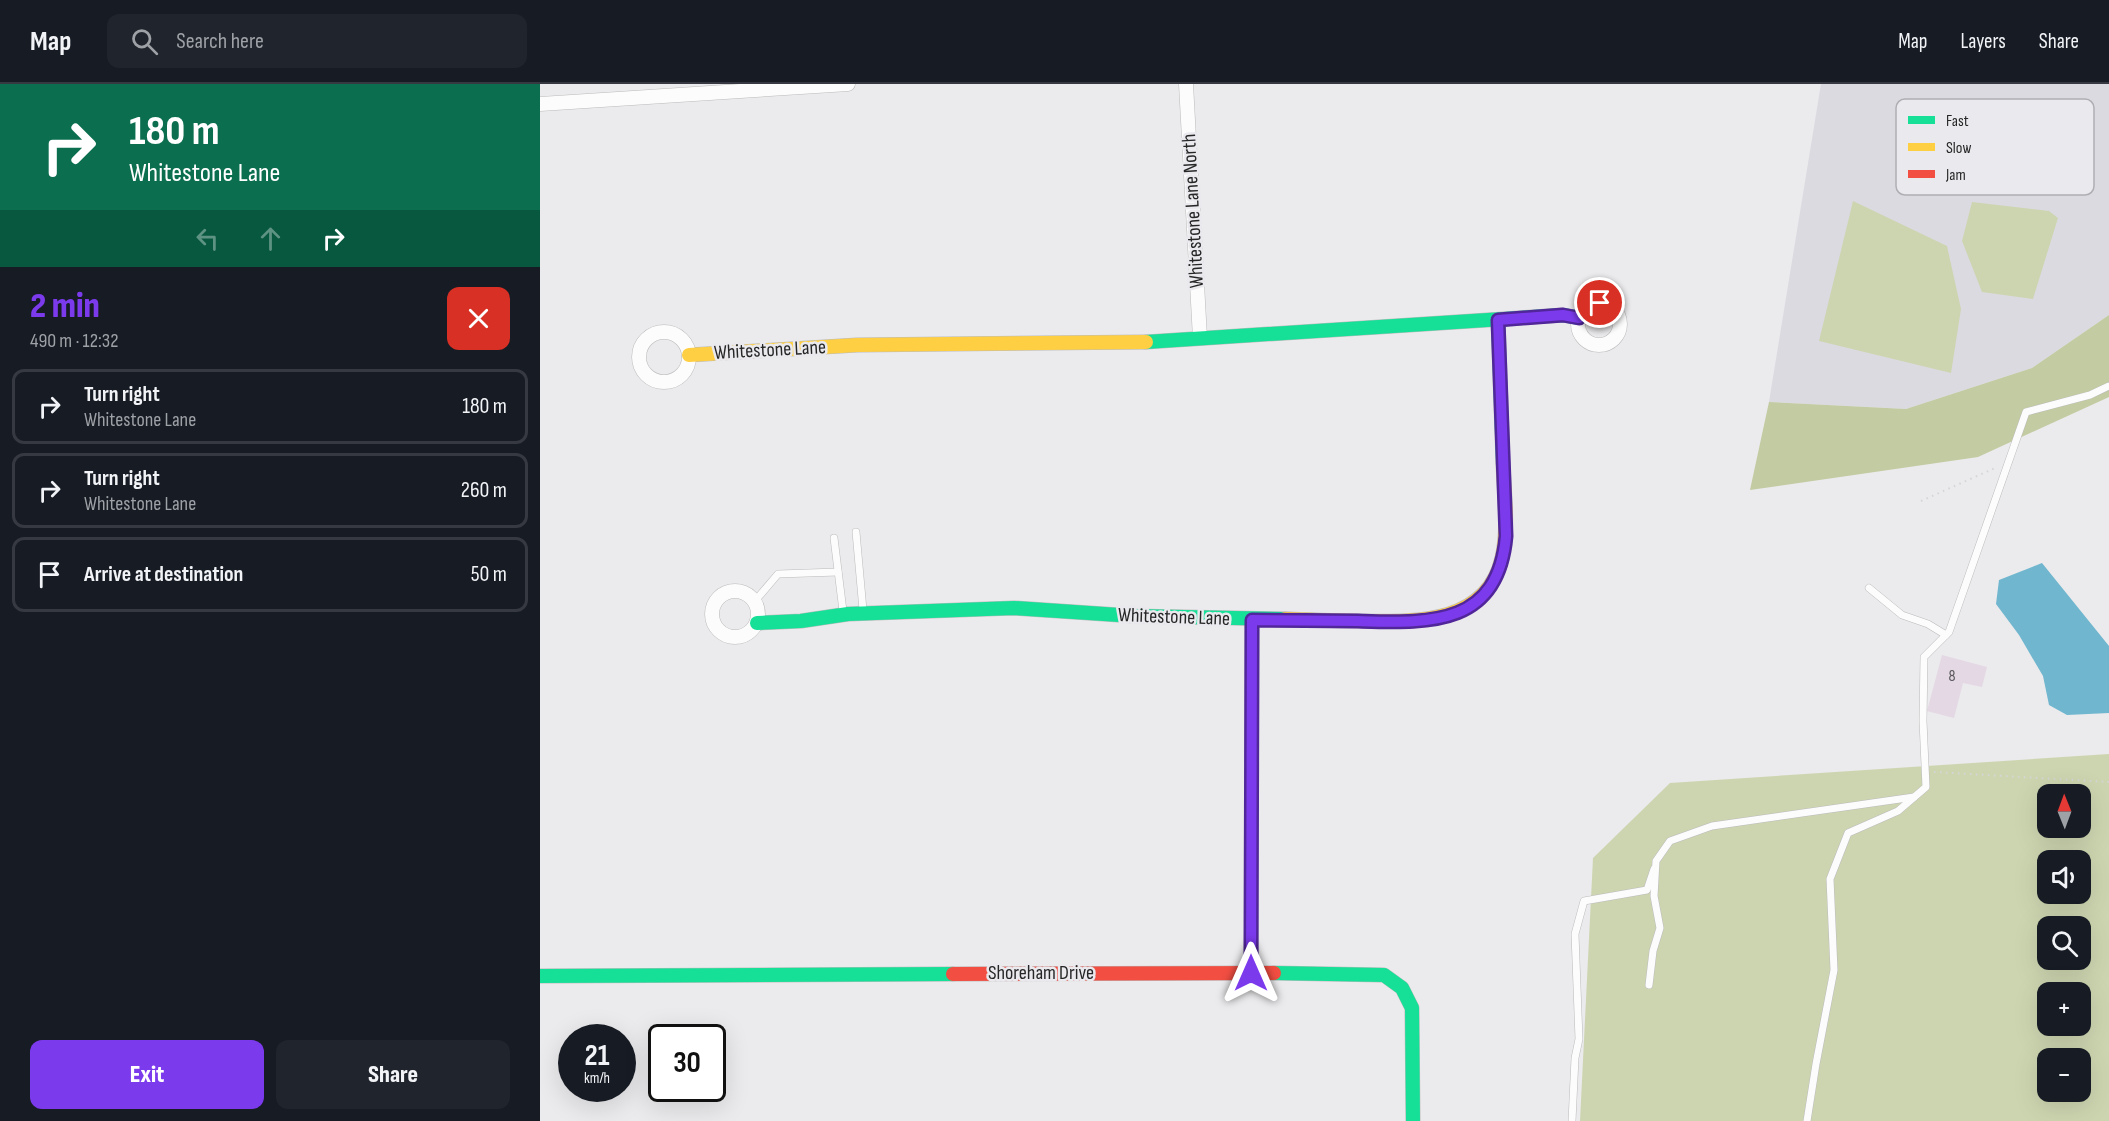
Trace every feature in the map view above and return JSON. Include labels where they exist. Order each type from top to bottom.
[{"type":"street","points":[[540,104],[848,84]]},
{"type":"street","name":"Whitestone Lane North","points":[[1186,84],[1200,338]]},
{"type":"street","name":"Whitestone Lane","points":[[689,355],[857,345],[1122,344],[1563,315],[1579,318]]},
{"type":"street","name":"Whitestone Lane","points":[[755,602],[742,592],[727,592],[715,602],[712,616],[718,630],[732,637],[747,634],[754,629],[757,623],[801,621],[844,614],[1014,608],[1134,616],[1396,622],[1430,621],[1464,610],[1487,591],[1502,565],[1506,536],[1498,320]]},
{"type":"street","points":[[755,602],[759,615],[757,623]]},
{"type":"street","points":[[1251,973],[1252,620]]},
{"type":"street","name":"Shoreham Drive","points":[[540,976],[1251,973],[1383,975],[1395,980],[1404,988],[1409,998],[1413,1021],[1413,1121]]},
{"type":"lane","points":[[1807,1121],[1834,970],[1830,879],[1848,833],[1898,811],[1926,787],[1923,721],[1924,657],[1949,632],[2026,412],[2090,395],[2109,386]]},
{"type":"lane","points":[[856,532],[863,613]]},
{"type":"lane","points":[[834,538],[844,614]]},
{"type":"lane","points":[[755,602],[778,574],[838,572]]},
{"type":"lane","points":[[1869,588],[1902,615],[1929,624],[1946,635]]},
{"type":"lane","points":[[1572,1121],[1578,1039],[1575,934],[1584,901],[1647,890],[1656,861],[1670,841],[1712,826],[1914,797]]},
{"type":"lane","points":[[1649,985],[1653,951],[1660,928],[1654,896],[1656,861]]},
{"type":"path","points":[[1921,501],[2009,462]]},
{"type":"path","points":[[1925,772],[2109,782]]},
{"type":"shaded area","points":[[1821,84],[2109,84],[2109,315],[2032,368],[1906,409],[1769,402]]},
{"type":"green space","points":[[1853,201],[1947,246],[1961,309],[1951,373],[1819,341]]},
{"type":"green space","points":[[1972,202],[2049,211],[2058,218],[2033,299],[1982,292],[1962,241]]},
{"type":"green space","points":[[2109,315],[2109,397],[1978,457],[1750,490],[1769,402],[1906,409],[2032,368]]},
{"type":"green space","points":[[2109,754],[2109,1121],[1580,1121],[1593,858],[1670,783]]},
{"type":"water","points":[[2042,563],[2109,646],[2109,713],[2067,715],[2049,705],[2043,676],[2019,635],[1996,604],[1999,580]]},
{"type":"building","points":[[1942,655],[1987,667],[1982,687],[1963,683],[1954,718],[1927,711]]},
{"type":"traffic: fast","points":[[1146,342],[1563,315],[1579,318]]},
{"type":"traffic: fast","points":[[1498,320],[1503,463]]},
{"type":"traffic: fast","points":[[757,623],[801,621],[848,614],[1014,608],[1134,616],[1285,619]]},
{"type":"traffic: fast","points":[[1274,973],[1384,975],[1402,988],[1412,1008],[1413,1121]]},
{"type":"traffic: fast","points":[[540,976],[953,974]]},
{"type":"traffic: slow","points":[[689,355],[857,345],[1146,342]]},
{"type":"traffic: slow","points":[[1285,619],[1333,621],[1427,619],[1447,615],[1466,607],[1482,596],[1494,580],[1504,547],[1506,511],[1503,463]]},
{"type":"traffic: jam","points":[[953,974],[1274,973]]},
{"type":"route","points":[[1251,973],[1252,620],[1430,621],[1456,614],[1476,602],[1487,591],[1502,565],[1506,536],[1498,320],[1563,315],[1579,318],[1587,307],[1600,303]]}]
